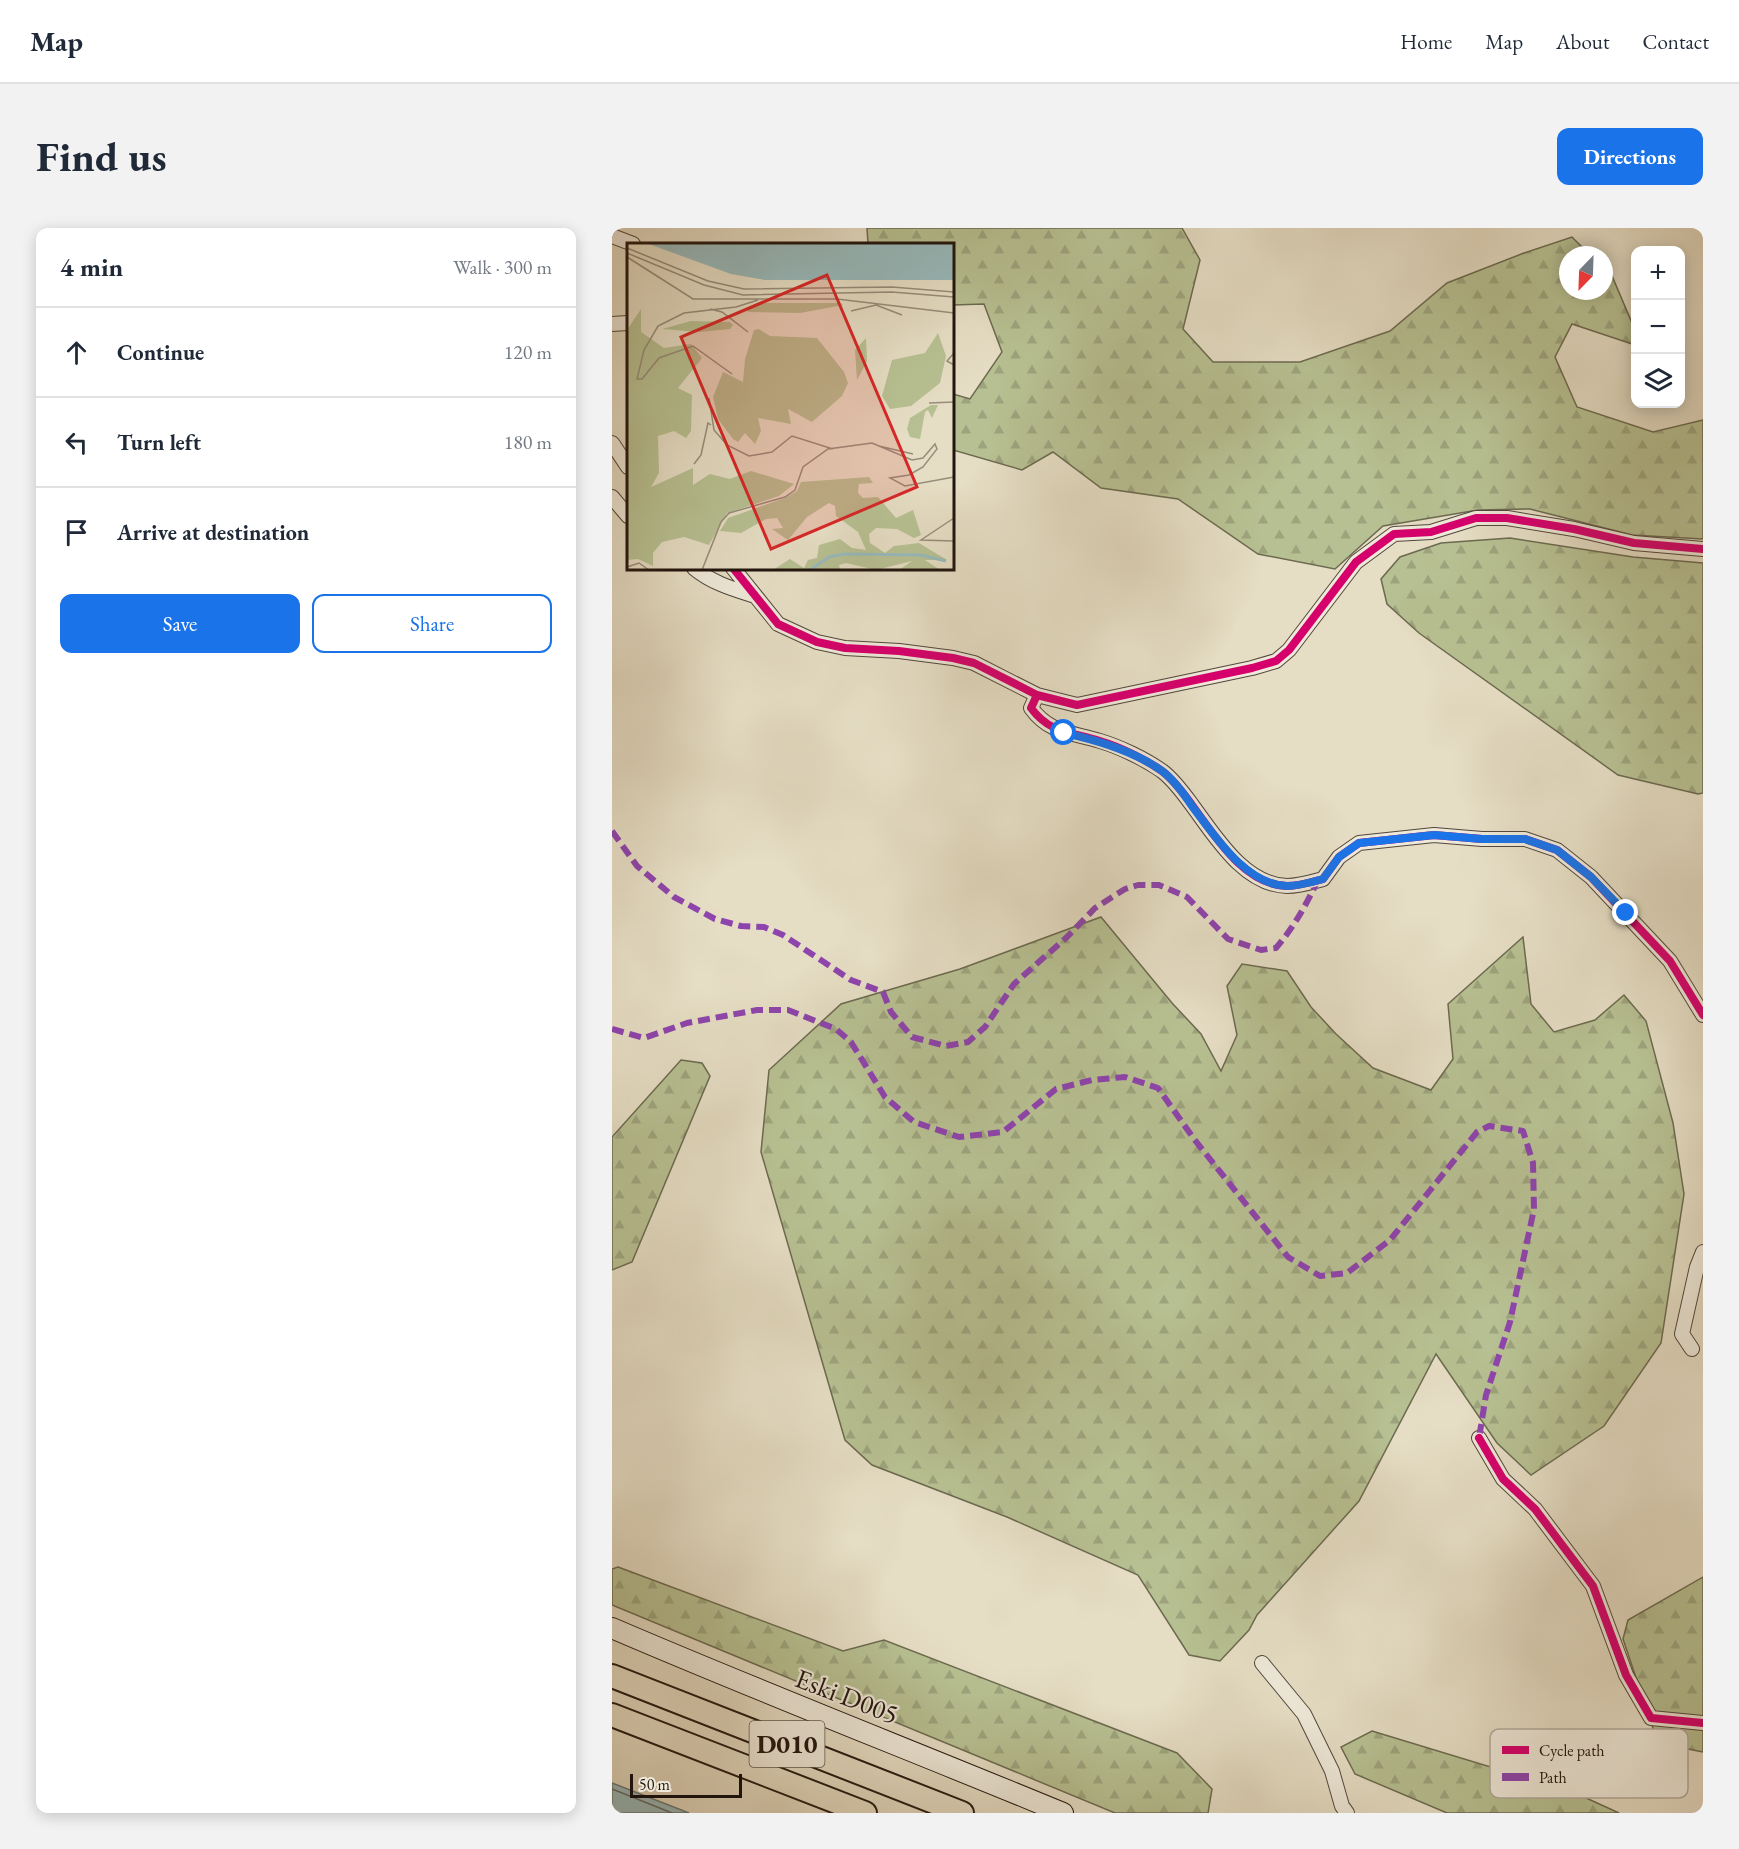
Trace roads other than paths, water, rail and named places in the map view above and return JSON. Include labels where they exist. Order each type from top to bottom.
[{"type":"highway","name":"D010","points":[[612,1676],[962,1813]]},
{"type":"highway","name":"D010","points":[[612,1715],[865,1813]]},
{"type":"main road","name":"Eski D005","points":[[612,1628],[760,1691],[1063,1813]]},
{"type":"street","points":[[612,236],[630,243]]},
{"type":"street","points":[[612,324],[627,323]]},
{"type":"street","points":[[612,443],[627,466]]},
{"type":"street","points":[[612,497],[627,515]]},
{"type":"street","points":[[735,570],[778,624],[817,642],[844,648],[899,651],[974,663],[1037,695],[1077,705],[1276,661],[1289,651],[1356,562],[1394,534],[1431,532],[1476,518],[1507,518],[1574,529],[1634,543],[1703,549]]},
{"type":"street","points":[[696,570],[705,578],[755,596]]},
{"type":"street","points":[[1037,695],[1032,708],[1040,721],[1064,733],[1100,741],[1162,771],[1243,867],[1266,883],[1288,886],[1323,879],[1339,857],[1352,847],[1359,843],[1378,840],[1434,835],[1482,839],[1525,839],[1557,850],[1591,877],[1670,961],[1703,1015]]},
{"type":"street","points":[[1692,1349],[1682,1334],[1697,1268],[1703,1252]]},
{"type":"street","points":[[1479,1438],[1503,1479],[1535,1509],[1593,1586],[1626,1675],[1651,1718],[1703,1724]]},
{"type":"street","points":[[1262,1663],[1304,1714],[1332,1771],[1342,1806],[1347,1813]]},
{"type":"water","points":[[612,1783],[689,1813],[612,1813]]}]
